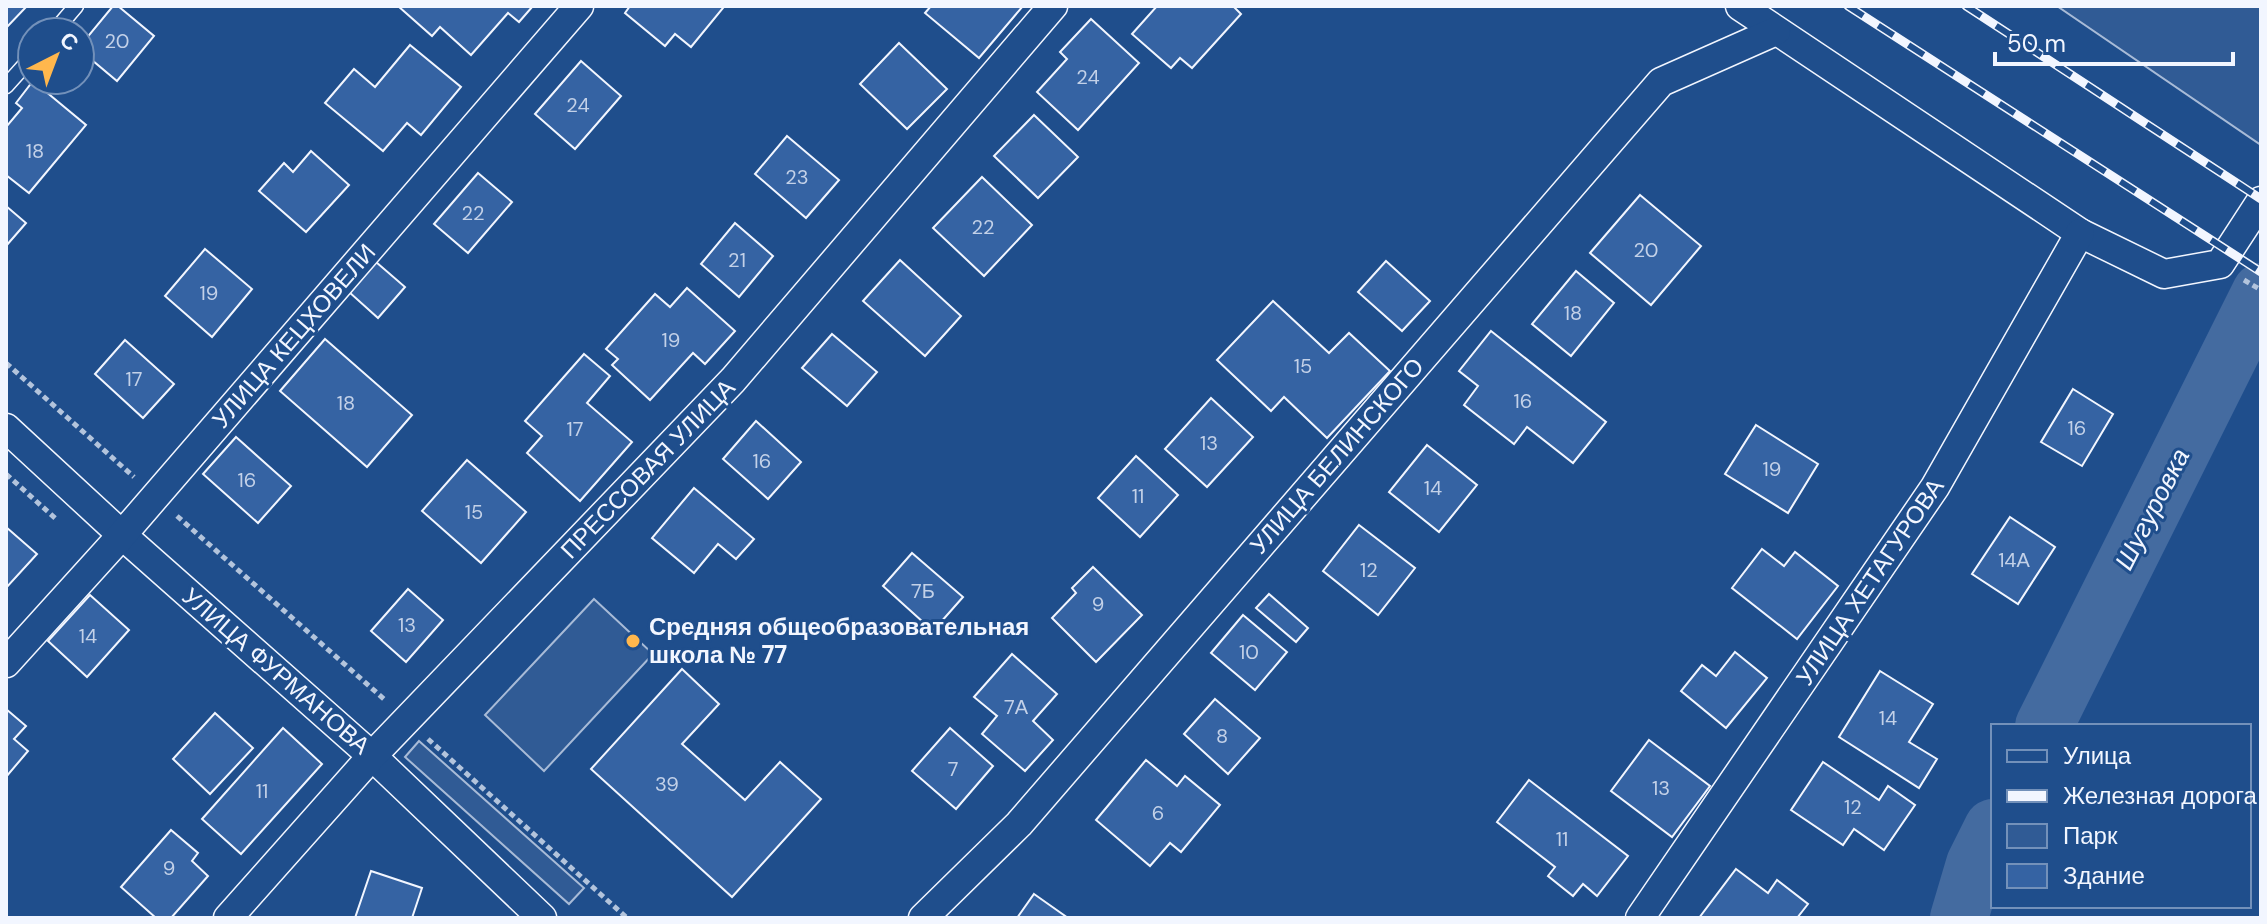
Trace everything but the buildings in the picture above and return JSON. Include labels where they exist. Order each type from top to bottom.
[{"type":"street","name":"УЛИЦА КЕЦХОВЕЛИ","points":[[6,663],[156,497],[579,6]]},
{"type":"street","name":"ПРЕССОВАЯ УЛИЦА","points":[[228,918],[372,756],[733,380],[1053,6]]},
{"type":"street","points":[[1740,6],[2080,233],[2164,274],[2220,264],[2261,201]]},
{"type":"street","name":"УЛИЦА БЕЛИНСКОГО","points":[[923,918],[1019,824],[1661,82],[1776,31]]},
{"type":"street","name":"УЛИЦА ХЕТАГУРОВА","points":[[1640,918],[1935,487],[2080,233]]},
{"type":"street","name":"УЛИЦА ФУРМАНОВА","points":[[6,428],[372,756],[542,918]]},
{"type":"path","points":[[6,363],[627,918]]},
{"type":"green space","points":[[2057,6],[2261,6],[2261,145]]},
{"type":"green space","points":[[594,599],[653,654],[544,771],[485,715]]},
{"type":"green space","points":[[419,741],[584,888],[569,904],[405,757]]},
{"type":"waterway","name":"Шугуровка","points":[[2045,724],[2261,292]]},
{"type":"waterway","name":"Шугуровка","points":[[1959,918],[1975,864],[1991,832]]},
{"type":"railway","points":[[1848,6],[2261,272]]},
{"type":"railway","points":[[1966,6],[2261,199]]},
{"type":"place","name":"Средняя общеобразовательная школа № 77","points":[[633,641]]}]
